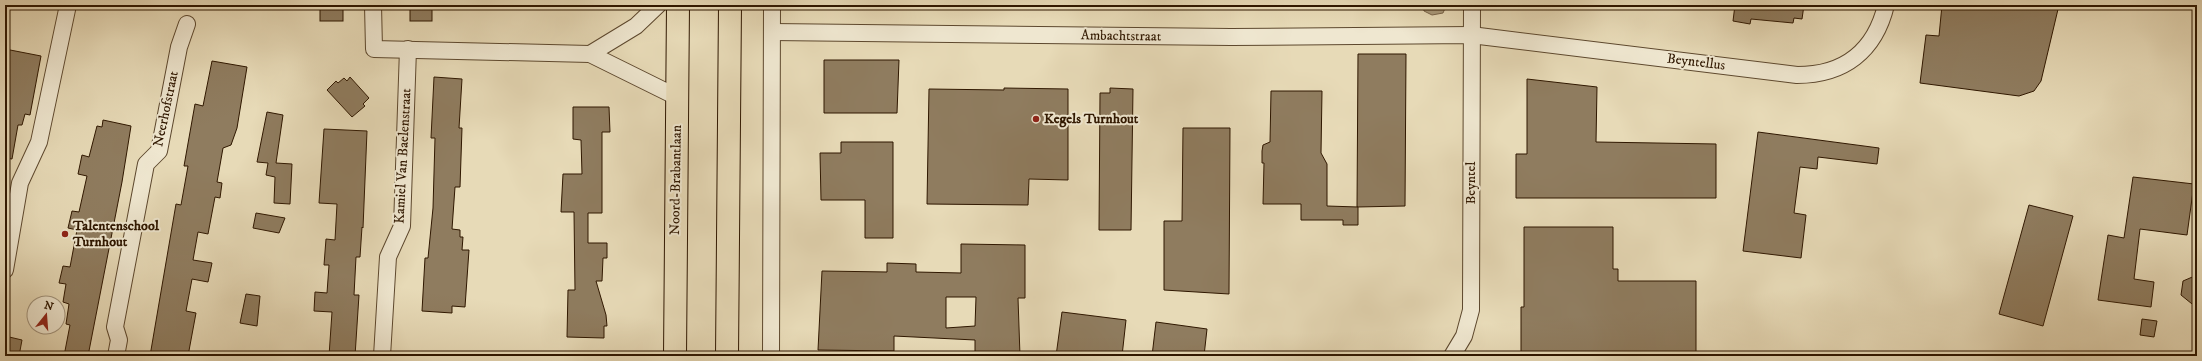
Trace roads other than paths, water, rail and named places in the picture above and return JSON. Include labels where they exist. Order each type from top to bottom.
[{"type":"main road","name":"Noord-Brabantlaan","points":[[675,356],[678,5]]},
{"type":"main road","points":[[727,356],[730,5]]},
{"type":"street","points":[[5,270],[20,183],[39,142],[68,5]]},
{"type":"street","points":[[373,5],[374,49],[590,54],[677,97]]},
{"type":"street","points":[[590,54],[636,26],[658,5]]},
{"type":"street","points":[[771,356],[772,5]]},
{"type":"street","name":"Beyntel","points":[[1452,356],[1464,336],[1470,310],[1472,5]]},
{"type":"street","name":"Beyntellus","points":[[1471,35],[1797,75],[1814,75],[1839,67],[1863,52],[1874,37],[1886,5]]},
{"type":"street","name":"Neerhofstraat","points":[[116,356],[119,340],[116,327],[146,164],[158,151],[179,47],[187,24]]},
{"type":"street","name":"Ambachtstraat","points":[[772,32],[1231,37],[1471,35]]},
{"type":"street","name":"Kamiel Van Baelenstraat","points":[[382,356],[388,256],[402,226],[408,49]]},
{"type":"place","name":"Kegels Turnhout","points":[[1036,119]]},
{"type":"place","name":"Talentenschool Turnhout","points":[[65,234]]}]
